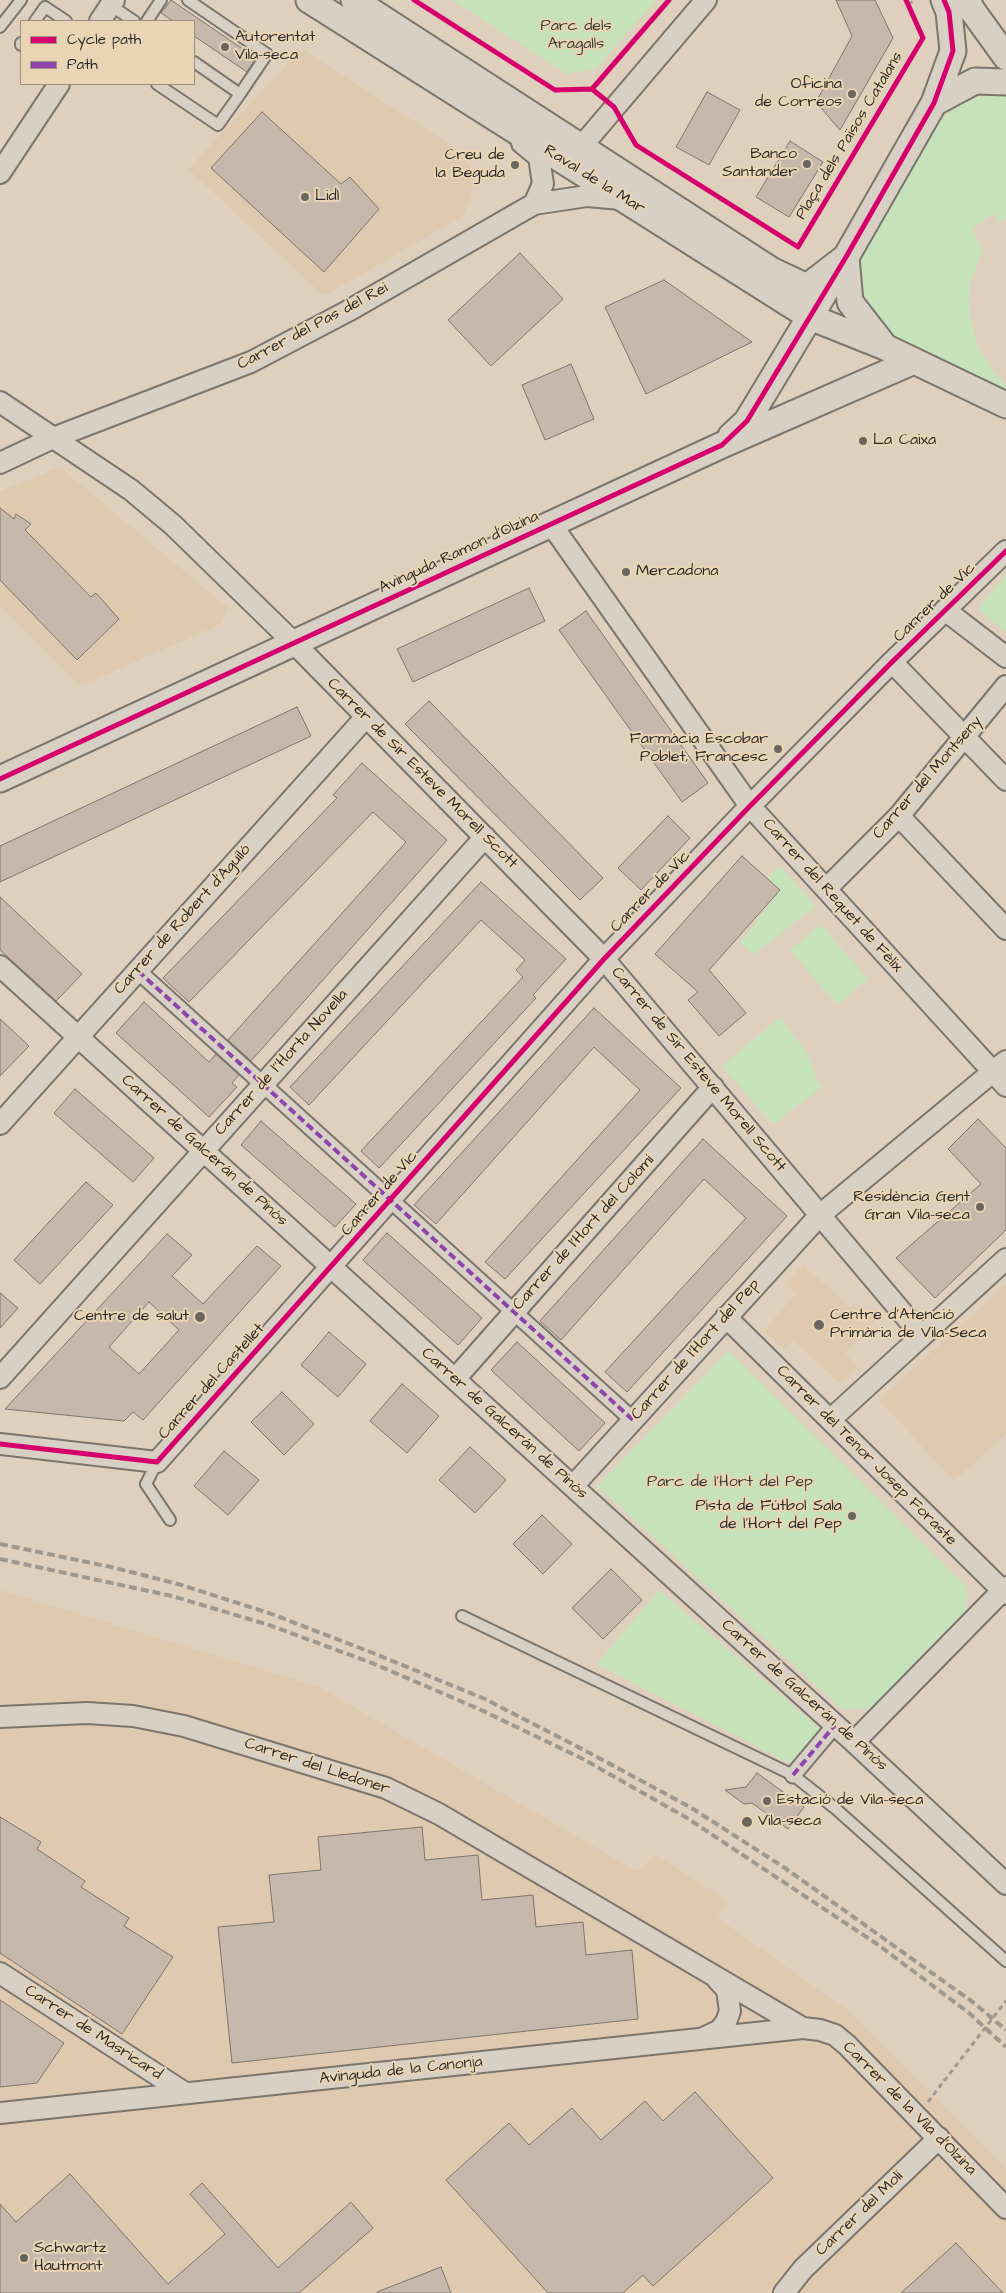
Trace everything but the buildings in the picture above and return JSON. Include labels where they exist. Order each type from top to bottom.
[{"type":"street","name":"Raval de la Mar","points":[[309,0],[810,317],[885,347]]},
{"type":"street","name":"Raval de la Mar","points":[[354,0],[771,270],[807,286],[846,256]]},
{"type":"street","points":[[581,147],[706,0]]},
{"type":"street","points":[[944,0],[949,12],[953,51],[934,103],[846,256],[850,302],[885,347],[1006,405]]},
{"type":"street","points":[[967,0],[972,10],[1006,57]]},
{"type":"street","points":[[934,103],[975,81],[1006,82]]},
{"type":"street","points":[[0,173],[58,85]]},
{"type":"street","points":[[476,105],[539,157],[543,184],[534,204]]},
{"type":"street","points":[[534,204],[588,196],[623,199]]},
{"type":"street","name":"Carrer del Pas del Rei","points":[[0,463],[52,438],[251,362],[348,311],[534,204]]},
{"type":"street","name":"Avinguda Ramon d'Olzina","points":[[722,445],[747,421],[846,256]]},
{"type":"street","name":"Avinguda Ramon d'Olzina","points":[[0,779],[722,445],[914,361]]},
{"type":"street","name":"Carrer de Sir Esteve Morell Scott","points":[[0,402],[130,490],[173,525],[294,643],[604,959],[922,1336]]},
{"type":"street","name":"Carrer del Requet de Fèlix","points":[[551,524],[750,806],[826,889],[1002,1073]]},
{"type":"street","name":"Carrer de Vic","points":[[332,1267],[604,959],[750,806],[892,662],[1006,552]]},
{"type":"street","points":[[945,610],[1006,657]]},
{"type":"street","points":[[892,662],[1006,780]]},
{"type":"street","name":"Carrer del Montseny","points":[[826,889],[899,816],[1006,686]]},
{"type":"street","name":"Carrer de Robert d'Aguiló","points":[[0,1124],[366,717]]},
{"type":"street","points":[[899,816],[1006,929]]},
{"type":"street","name":"Carrer de l''Horta Novella","points":[[0,1378],[485,837]]},
{"type":"street","name":"Carrer de Galcerán de Pinós","points":[[0,966],[854,1742],[1006,1884]]},
{"type":"street","points":[[138,971],[632,1420]]},
{"type":"street","name":"Carrer de l'Hort del Pep","points":[[572,1486],[820,1215],[1002,1073]]},
{"type":"street","name":"Carrer de l'Hort del Colomí","points":[[455,1379],[713,1087]]},
{"type":"street","points":[[830,1420],[1006,1259]]},
{"type":"street","name":"Carrer del Castellet","points":[[0,1444],[157,1462],[332,1267]]},
{"type":"street","name":"Carrer del Tenor Josep Foraste","points":[[726,1317],[1005,1591]]},
{"type":"street","points":[[854,1742],[1005,1591]]},
{"type":"street","name":"Carrer del Lledoner","points":[[0,1717],[87,1713],[133,1716],[184,1726],[386,1788],[439,1814],[803,2028]]},
{"type":"street","points":[[793,1775],[835,1725]]},
{"type":"street","name":"Carrer de Masricard","points":[[0,1973],[185,2094]]},
{"type":"street","name":"Carrer del Lledoner","points":[[702,2039],[720,2030],[726,2022],[730,2011],[726,1990],[710,1973]]},
{"type":"street","name":"Avinguda de la Canonja","points":[[0,2113],[803,2028]]},
{"type":"street","name":"Carrer de la Vila d'Olzina","points":[[803,2028],[820,2030],[835,2036],[847,2045],[1006,2208]]},
{"type":"street","name":"Carrer del Molí","points":[[784,2293],[803,2269],[939,2138]]},
{"type":"lane","points":[[0,27],[21,0]]},
{"type":"lane","points":[[148,20],[161,0]]},
{"type":"lane","points":[[158,85],[218,126],[267,54],[188,0]]},
{"type":"lane","points":[[36,20],[45,6],[65,20]]},
{"type":"lane","points":[[108,9],[132,20]]},
{"type":"lane","points":[[195,63],[240,94]]},
{"type":"lane","points":[[157,1462],[146,1484],[170,1520]]},
{"type":"lane","points":[[462,1616],[793,1775],[836,1809],[1006,1961]]},
{"type":"path","points":[[911,13],[907,2],[916,0]]},
{"type":"path","points":[[916,2116],[1006,2001]]},
{"type":"shaded area","points":[[302,49],[451,145],[470,166],[473,183],[470,202],[463,216],[324,296],[188,169]]},
{"type":"shaded area","points":[[60,467],[228,608],[221,624],[94,680],[78,685],[0,605],[0,491]]},
{"type":"shaded area","name":"Centre d'Atenció Primària de Vila-Seca","points":[[803,1265],[850,1307],[856,1302],[876,1319],[845,1354],[858,1366],[841,1384],[793,1341],[784,1350],[763,1331],[796,1294],[785,1284]]},
{"type":"shaded area","points":[[1006,1284],[1006,1434],[954,1481],[879,1400]]},
{"type":"shaded area","points":[[0,1590],[319,1687],[638,1872],[654,1854],[727,1900],[718,1918],[850,2012],[1006,2168],[1006,2293],[0,2293]]},
{"type":"green space","name":"Parc dels Aragalls","points":[[452,0],[656,0],[595,69],[567,74]]},
{"type":"green space","points":[[996,94],[1006,95],[1006,217],[999,223],[995,213],[972,229],[982,250],[970,285],[969,299],[970,316],[978,347],[991,368],[1006,385],[1006,397],[886,335],[859,300],[857,272],[863,255],[937,125],[965,101]]},
{"type":"green space","points":[[1006,574],[1006,632],[978,609]]},
{"type":"green space","points":[[780,866],[816,906],[754,954],[740,943],[780,890],[767,878]]},
{"type":"green space","points":[[821,925],[868,979],[837,1005],[790,950]]},
{"type":"green space","points":[[780,1017],[808,1054],[818,1083],[823,1086],[773,1125],[722,1066]]},
{"type":"green space","name":"Parc de l'Hort del Pep","points":[[729,1351],[967,1587],[967,1619],[874,1709],[842,1709],[597,1486]]},
{"type":"green space","points":[[659,1590],[827,1735],[799,1768],[597,1664]]},
{"type":"railway","points":[[0,1544],[111,1567],[178,1584],[269,1613],[485,1699],[690,1807],[785,1868],[974,2003],[1006,2030]]},
{"type":"railway","points":[[0,1559],[172,1596],[269,1625],[372,1663],[479,1709],[583,1759],[687,1818],[877,1944],[969,2013],[1006,2047]]},
{"type":"marked path","points":[[138,971],[633,1420]]},
{"type":"marked path","points":[[793,1775],[835,1725]]},
{"type":"cycle path","name":"Plaça dels Països Catalans","points":[[414,0],[555,90],[592,89],[614,107],[636,145],[798,247],[923,38],[906,0]]},
{"type":"cycle path","points":[[592,89],[669,0]]},
{"type":"cycle path","points":[[0,779],[722,445],[747,421],[846,257],[934,103],[953,51],[949,12],[944,0]]},
{"type":"cycle path","points":[[0,1444],[157,1462],[604,959],[750,806],[892,662],[1006,551]]},
{"type":"place","name":"Autorentat Vila-seca","points":[[225,47]]},
{"type":"place","name":"Oficina de Correos","points":[[852,94]]},
{"type":"place","name":"Banco Santander","points":[[807,164]]},
{"type":"place","name":"Creu de la Beguda","points":[[515,165]]},
{"type":"place","name":"Lidl","points":[[305,197]]},
{"type":"place","name":"La Caixa","points":[[863,441]]},
{"type":"place","name":"Mercadona","points":[[626,572]]},
{"type":"place","name":"Farmàcia Escobar Poblet, Francesc","points":[[778,749]]},
{"type":"place","name":"Residència Gent Gran Vila-seca","points":[[980,1207]]},
{"type":"place","name":"Centre de salut","points":[[200,1317]]},
{"type":"place","name":"Centre d'Atenció Primària de Vila-Seca","points":[[819,1325]]},
{"type":"place","name":"Pista de Fútbol Sala de l'Hort del Pep","points":[[852,1516]]},
{"type":"place","name":"Estació de Vila-seca","points":[[767,1801]]},
{"type":"place","name":"Vila-seca","points":[[747,1822]]},
{"type":"place","name":"Schwartz Hautmont","points":[[24,2258]]}]
